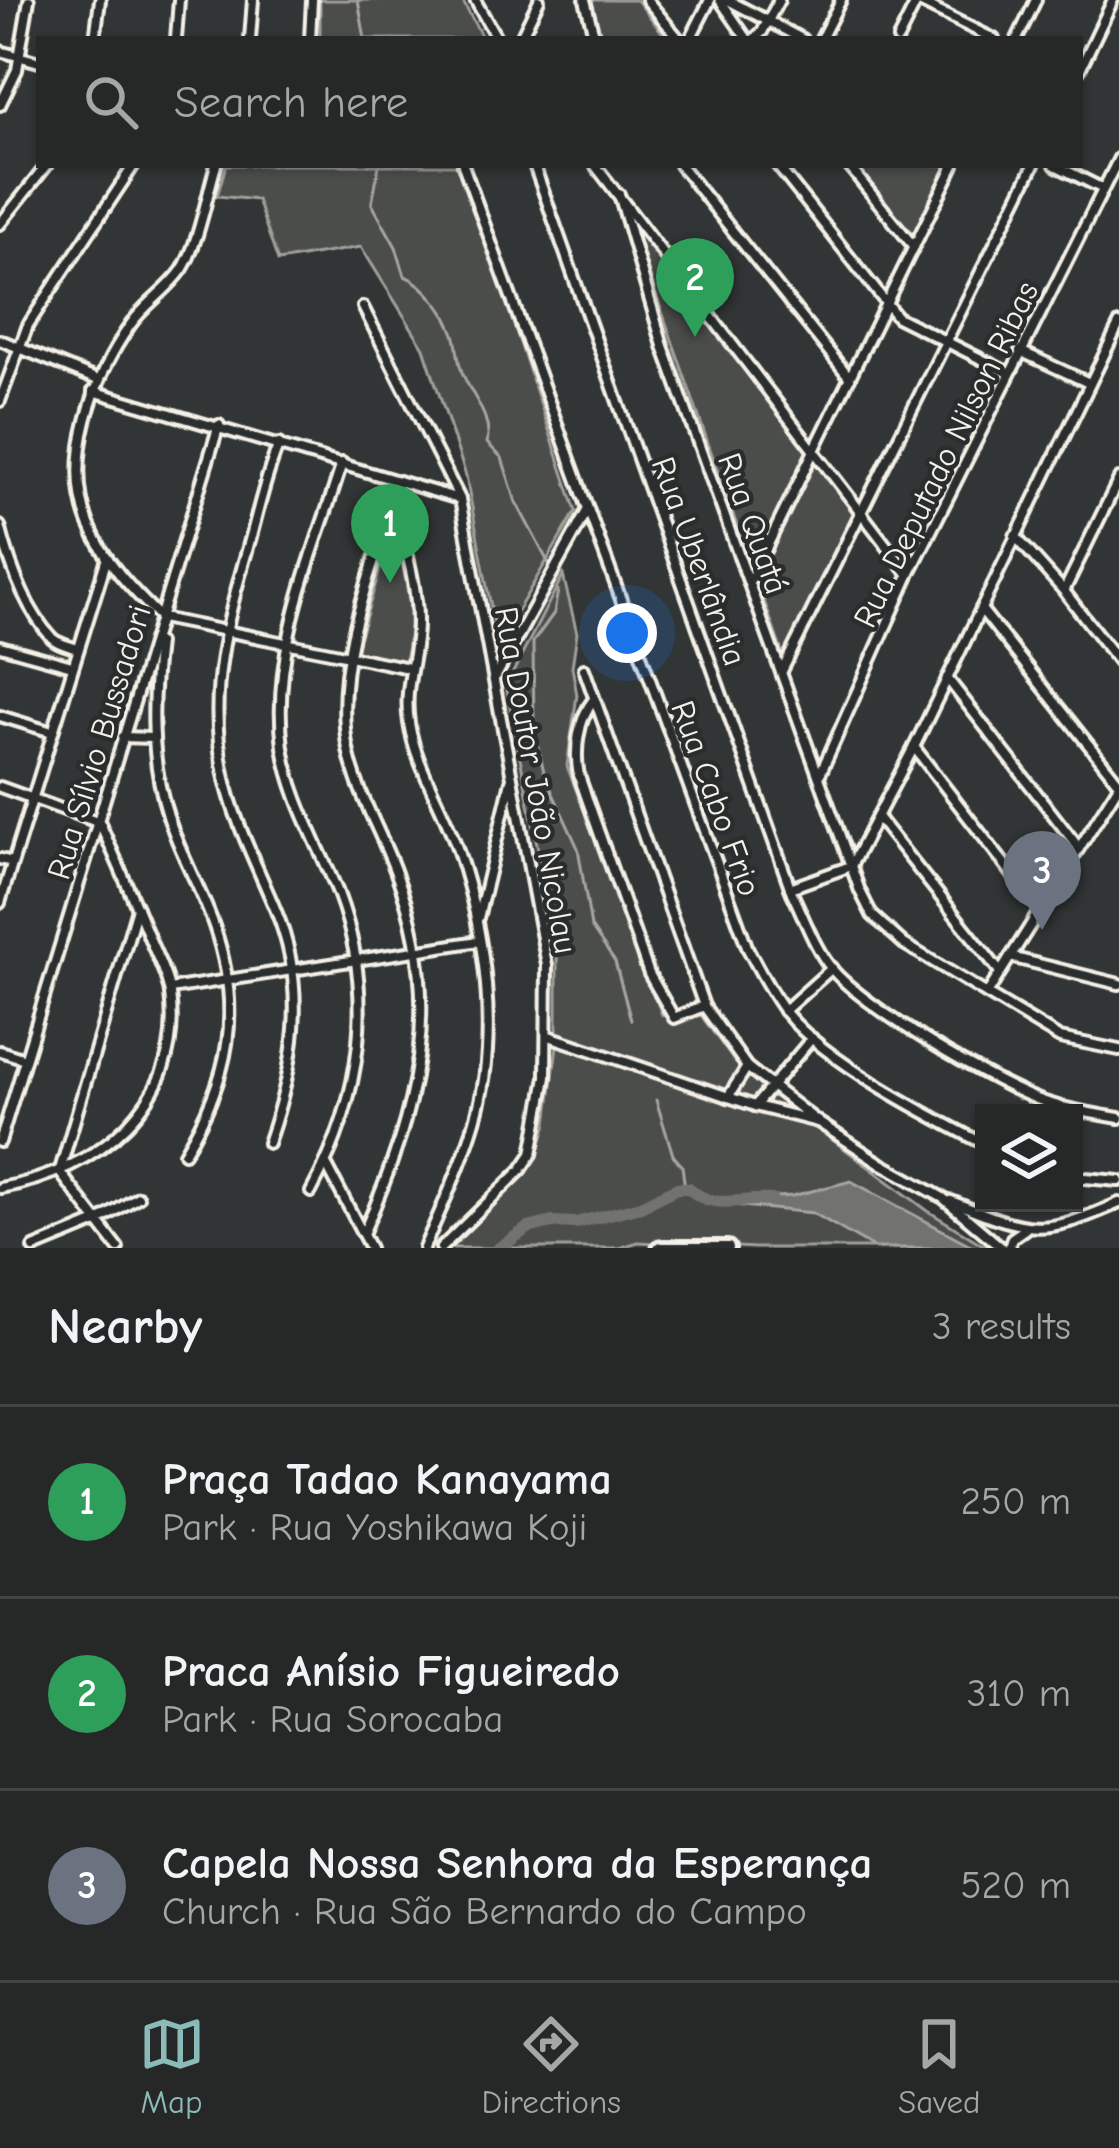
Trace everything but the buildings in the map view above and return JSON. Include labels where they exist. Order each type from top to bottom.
[{"type":"main road","points":[[659,1248],[728,1248]]},
{"type":"street","points":[[0,105],[20,57],[28,0]]},
{"type":"street","points":[[95,36],[100,0]]},
{"type":"street","points":[[176,36],[179,0]]},
{"type":"street","points":[[250,36],[253,0]]},
{"type":"street","points":[[310,36],[312,0]]},
{"type":"street","points":[[475,0],[495,36]]},
{"type":"street","points":[[521,36],[539,0]]},
{"type":"street","points":[[585,0],[594,36]]},
{"type":"street","points":[[647,0],[677,36]]},
{"type":"street","points":[[692,36],[710,0]]},
{"type":"street","points":[[724,0],[796,36]]},
{"type":"street","points":[[724,0],[747,36]]},
{"type":"street","points":[[752,36],[768,22],[779,0]]},
{"type":"street","points":[[822,36],[841,0]]},
{"type":"street","points":[[899,36],[917,0],[988,36]]},
{"type":"street","points":[[1018,36],[1036,0]]},
{"type":"street","points":[[1083,63],[1113,0]]},
{"type":"street","points":[[0,51],[36,61]]},
{"type":"street","name":"Rua Deputado Nilson Ribas","points":[[820,774],[909,575],[1119,158]]},
{"type":"street","points":[[0,224],[45,168]]},
{"type":"street","points":[[0,400],[17,348],[52,284],[132,168]]},
{"type":"street","points":[[215,168],[185,266],[133,321],[93,391],[84,429],[81,486],[87,521],[106,558],[161,618],[409,668]]},
{"type":"street","name":"Rua Cabo Frio","points":[[464,168],[735,919],[784,1011],[812,1038],[975,1139]]},
{"type":"street","name":"Rua Uberlândia","points":[[535,168],[790,888],[832,968]]},
{"type":"street","points":[[597,168],[909,575]]},
{"type":"street","points":[[682,168],[850,378]]},
{"type":"street","points":[[779,168],[897,316],[1009,373]]},
{"type":"street","points":[[850,168],[914,247]]},
{"type":"street","points":[[750,581],[953,168]]},
{"type":"street","points":[[782,672],[1033,168]]},
{"type":"street","points":[[1061,168],[1103,189]]},
{"type":"street","name":"Rua Quatá","points":[[619,194],[663,346],[872,915],[904,944],[1060,1038],[1119,1050]]},
{"type":"street","points":[[624,220],[637,217]]},
{"type":"street","name":"Rua Doutor João Nicolau","points":[[363,307],[460,500],[547,965],[544,1101],[532,1154],[441,1248]]},
{"type":"street","points":[[790,888],[851,866],[914,747],[1119,324]]},
{"type":"street","points":[[0,340],[98,380]]},
{"type":"street","points":[[1020,351],[1089,383]]},
{"type":"street","points":[[93,391],[460,500]]},
{"type":"street","name":"Rua Sílvio Bussadori","points":[[0,1142],[100,823],[122,737],[148,678],[161,618],[219,425]]},
{"type":"street","points":[[268,1142],[293,1052],[293,969],[278,915],[242,836],[223,773],[216,692],[224,630],[279,444]]},
{"type":"street","points":[[311,1192],[349,1104],[358,1054],[358,958],[339,896],[295,796],[283,746],[282,665],[342,463]]},
{"type":"street","points":[[1064,591],[1119,479]]},
{"type":"street","points":[[363,1234],[404,1135],[420,1043],[418,951],[394,867],[352,772],[343,697],[348,656],[398,481]]},
{"type":"street","points":[[394,496],[417,612],[409,668],[409,722],[417,757],[468,883],[487,1014],[476,1118],[424,1248]]},
{"type":"street","points":[[495,678],[587,510]]},
{"type":"street","points":[[0,526],[14,570],[54,641],[78,649]]},
{"type":"street","points":[[381,536],[402,539]]},
{"type":"street","points":[[1015,536],[1119,662]]},
{"type":"street","points":[[0,903],[106,558]]},
{"type":"street","points":[[981,609],[1119,784],[987,994]]},
{"type":"street","points":[[48,658],[54,641]]},
{"type":"street","points":[[0,646],[72,666]]},
{"type":"street","points":[[491,659],[512,650]]},
{"type":"street","points":[[584,669],[704,1006],[747,1067],[771,1089],[882,1164],[992,1220],[1027,1229],[1061,1226],[1119,1202]]},
{"type":"street","points":[[148,678],[166,812],[214,927],[231,1007],[224,1071],[205,1119],[184,1153]]},
{"type":"street","points":[[947,678],[1079,848]]},
{"type":"street","points":[[594,699],[586,710],[577,750],[579,776],[649,974],[674,1018],[704,1006]]},
{"type":"street","points":[[0,716],[52,732]]},
{"type":"street","points":[[122,737],[153,737]]},
{"type":"street","points":[[914,747],[1040,910]]},
{"type":"street","points":[[476,925],[512,777]]},
{"type":"street","points":[[0,787],[100,823],[170,989],[172,1021],[161,1068],[140,1115],[100,1152],[30,1183],[0,1188]]},
{"type":"street","points":[[878,818],[1000,972]]},
{"type":"street","points":[[500,829],[522,828]]},
{"type":"street","points":[[0,859],[12,862]]},
{"type":"street","points":[[468,883],[486,882]]},
{"type":"street","points":[[59,1171],[137,908]]},
{"type":"street","points":[[170,989],[479,941]]},
{"type":"street","points":[[1010,957],[1119,984]]},
{"type":"street","points":[[784,1011],[832,968],[893,1017],[992,1077],[1047,1103],[1119,1118]]},
{"type":"street","points":[[549,1036],[755,1106],[818,1122]]},
{"type":"street","points":[[755,1106],[812,1038]]},
{"type":"street","points":[[0,1051],[25,1058]]},
{"type":"street","points":[[728,1097],[747,1067]]},
{"type":"street","points":[[326,1164],[370,1248]]},
{"type":"street","points":[[59,1171],[118,1248]]},
{"type":"street","points":[[1083,1178],[1119,1181]]},
{"type":"street","points":[[34,1248],[97,1222],[138,1197]]},
{"type":"street","points":[[943,1198],[1005,1248],[1027,1229]]},
{"type":"shaded area","points":[[320,0],[462,0],[481,36],[320,36]]},
{"type":"shaded area","points":[[591,0],[637,0],[665,36],[600,36]]},
{"type":"shaded area","points":[[225,168],[462,168],[576,511],[498,644],[466,476],[424,348],[361,247],[278,261],[257,200],[217,196]]},
{"type":"shaded area","points":[[861,168],[947,168],[916,232],[911,232],[859,172]]},
{"type":"shaded area","points":[[631,223],[808,452],[752,566],[751,566]]},
{"type":"shaded area","points":[[815,460],[854,511],[783,655],[757,581]]},
{"type":"shaded area","points":[[388,542],[398,543],[409,603],[404,663],[355,653]]},
{"type":"shaded area","points":[[563,575],[577,633],[572,667],[577,695],[567,766],[662,1015],[680,1023],[698,1011],[734,1061],[759,1085],[928,1211],[988,1248],[755,1248],[638,1242],[619,1248],[451,1248],[527,1173],[547,1123],[557,1046],[557,947],[506,686]]},
{"type":"shaded area","points":[[851,1181],[976,1248],[874,1248],[813,1213],[702,1202],[792,1196]]},
{"type":"waterway","points":[[358,0],[364,36]]},
{"type":"waterway","points":[[378,168],[372,204],[396,247],[405,276],[427,292],[451,326],[462,372],[487,424],[487,443],[502,458],[516,502],[549,564]]},
{"type":"waterway","points":[[558,590],[554,613],[533,642],[534,730],[545,776],[578,848],[591,927],[615,962],[631,1020]]},
{"type":"waterway","points":[[656,1100],[673,1155],[682,1166],[685,1188]]},
{"type":"waterway","points":[[499,1248],[528,1228],[576,1223],[641,1206],[677,1188],[689,1188],[717,1202],[772,1200]]},
{"type":"place","name":"Praca Anísio Figueiredo","points":[[695,337]]},
{"type":"place","name":"Praça Tadao Kanayama","points":[[390,583]]},
{"type":"place","name":"Capela Nossa Senhora da Esperança","points":[[1042,930]]}]
